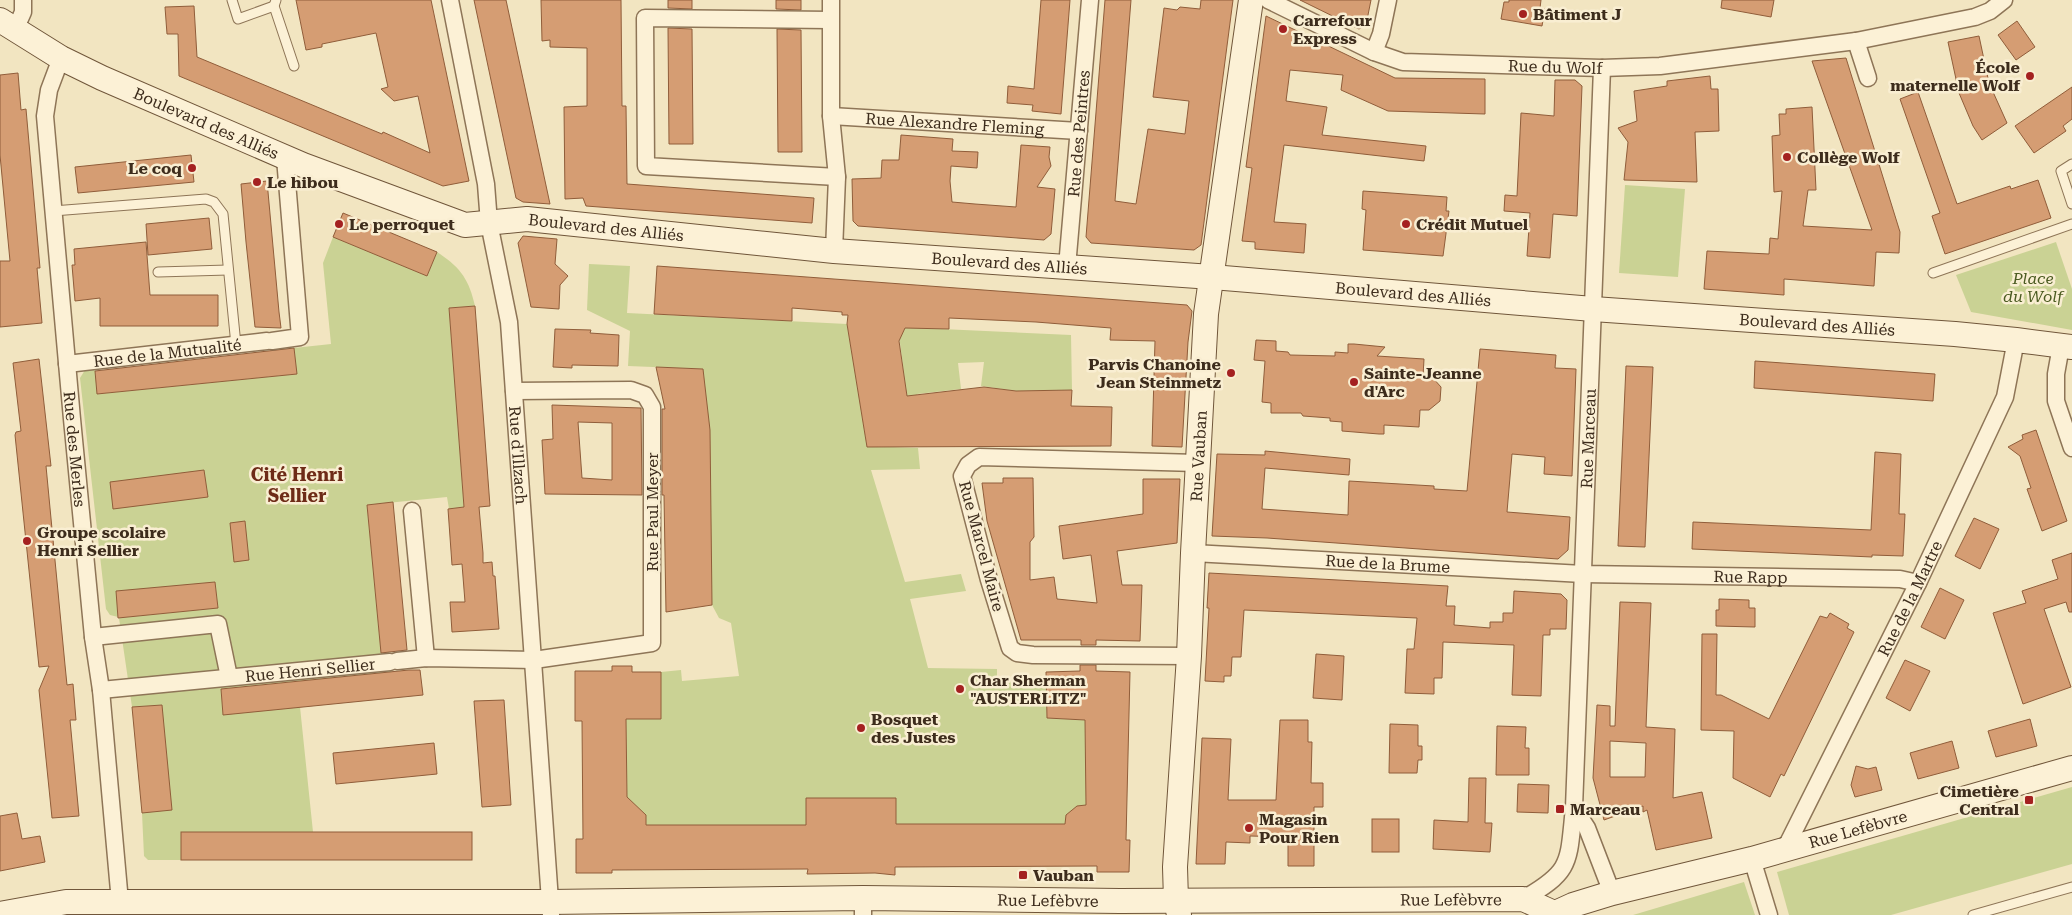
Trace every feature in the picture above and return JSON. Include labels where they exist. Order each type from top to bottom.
[{"type":"main road","name":"Rue Vauban","points":[[1177,908],[1175,867],[1189,656],[1197,462],[1206,314],[1251,0]]},
{"type":"main road","name":"Boulevard des Alliés","points":[[6,28],[61,58],[285,158],[465,225],[527,219],[834,251],[1212,276],[1593,309],[2016,340],[2067,346]]},
{"type":"main road","name":"Rue Lefèbvre","points":[[0,914],[66,902],[550,908],[1453,908],[1523,900],[1552,914],[1612,892],[1752,859],[2072,768]]},
{"type":"street","points":[[6,28],[24,12],[23,0]]},
{"type":"street","name":"Rue d'Illzach","points":[[450,0],[486,184],[489,223],[509,322],[550,908]]},
{"type":"street","points":[[831,0],[831,116],[837,177],[834,251]]},
{"type":"street","name":"Rue des Peintres","points":[[1067,267],[1090,0]]},
{"type":"street","name":"Rue du Wolf","points":[[1268,0],[1374,52],[1403,62],[1602,68],[1660,66],[1856,40],[1975,17],[1990,11],[2004,0]]},
{"type":"street","points":[[1374,52],[1381,34],[1388,0]]},
{"type":"street","points":[[830,20],[645,18],[646,166],[837,177]]},
{"type":"street","points":[[1856,40],[1868,78]]},
{"type":"street","name":"Rue des Merles","points":[[61,58],[49,90],[45,116],[52,212],[94,637],[101,690],[120,902]]},
{"type":"street","name":"Rue Marceau","points":[[1523,900],[1556,878],[1568,860],[1574,808],[1602,68]]},
{"type":"street","name":"Rue Alexandre Fleming","points":[[831,116],[1079,132]]},
{"type":"street","name":"Rue de la Mutualité","points":[[67,364],[300,337],[285,158]]},
{"type":"street","name":"Rue de la Martre","points":[[1785,849],[1918,582],[2005,397],[2016,340]]},
{"type":"street","points":[[2067,346],[2056,374],[2056,401],[2072,448]]},
{"type":"street","name":"Rue Paul Meyer","points":[[514,390],[631,390],[645,395],[652,407],[652,643],[534,660]]},
{"type":"street","name":"Rue Marcel Maire","points":[[1189,656],[1033,655],[1017,652],[1010,648],[989,580],[962,476],[968,465],[979,457],[1197,462]]},
{"type":"street","points":[[412,511],[426,658]]},
{"type":"street","name":"Rue de la Brume","points":[[1193,553],[1583,574]]},
{"type":"street","name":"Rue Rapp","points":[[1583,574],[1890,579],[1918,582]]},
{"type":"street","name":"Rue Henri Sellier","points":[[94,637],[218,624],[229,678]]},
{"type":"street","name":"Rue Henri Sellier","points":[[101,690],[426,658],[534,660]]},
{"type":"street","points":[[1574,808],[1587,828],[1612,892]]},
{"type":"street","points":[[1752,859],[1769,915]]},
{"type":"lane","points":[[232,0],[238,19],[275,3],[294,66]]},
{"type":"lane","points":[[2072,164],[2061,170],[2072,204]]},
{"type":"lane","points":[[52,212],[206,199],[214,202],[223,214],[236,345]]},
{"type":"lane","points":[[1933,273],[2072,224]]},
{"type":"lane","points":[[158,272],[228,270]]},
{"type":"lane","points":[[1973,915],[2072,887]]},
{"type":"green space","points":[[1625,185],[1685,189],[1678,277],[1619,273]]},
{"type":"green space","points":[[333,237],[427,276],[437,252],[458,269],[470,288],[475,306],[449,308],[464,507],[449,509],[447,497],[367,505],[381,651],[389,651],[391,672],[221,689],[223,714],[300,707],[313,832],[181,832],[181,860],[148,860],[144,856],[142,813],[162,705],[132,707],[119,618],[218,608],[215,582],[166,588],[118,617],[110,615],[106,609],[80,378],[85,370],[95,368],[98,394],[296,374],[294,348],[331,344],[323,263]]},
{"type":"green space","name":"Place du Wolf","points":[[2056,242],[2072,289],[2072,330],[1971,312],[1956,275]]},
{"type":"green space","points":[[589,264],[630,266],[627,313],[847,324],[867,446],[918,448],[920,469],[871,470],[905,582],[961,574],[966,591],[910,599],[928,668],[997,669],[997,681],[1046,682],[1047,718],[1085,720],[1087,805],[1065,824],[896,824],[895,798],[806,798],[808,825],[646,825],[646,815],[634,804],[627,804],[626,719],[661,719],[661,672],[681,670],[682,681],[739,676],[731,623],[719,618],[712,605],[703,369],[628,366],[630,331],[587,310]]},
{"type":"green space","points":[[898,327],[1071,335],[1072,390],[1016,391],[981,386],[984,362],[958,363],[961,389],[917,394],[917,407],[908,407]]},
{"type":"green space","points":[[2072,787],[2072,864],[1891,915],[1789,915],[1777,872]]},
{"type":"green space","points":[[1744,882],[1755,915],[1633,915]]},
{"type":"building","points":[[296,0],[431,0],[469,181],[443,186],[179,76],[178,34],[167,34],[165,7],[194,6],[197,57],[382,134],[383,132],[430,153],[418,96],[394,101],[381,89],[388,87],[376,33],[322,44],[322,47],[306,50]]},
{"type":"building","points":[[474,0],[506,0],[550,204],[523,202],[516,198]]},
{"type":"building","points":[[541,0],[621,0],[622,106],[626,106],[627,184],[814,198],[812,223],[586,206],[583,198],[565,199],[564,107],[587,106],[587,48],[550,47],[550,40],[542,41]]},
{"type":"building","points":[[668,0],[692,0],[692,9],[668,8]]},
{"type":"building","points":[[776,0],[801,0],[801,10],[776,9]]},
{"type":"building","points":[[1041,0],[1070,0],[1061,114],[1032,111],[1033,105],[1007,103],[1008,86],[1034,89]]},
{"type":"building","points":[[1105,0],[1131,0],[1115,201],[1136,204],[1148,129],[1185,134],[1189,101],[1153,97],[1164,8],[1177,10],[1180,7],[1200,9],[1201,0],[1233,0],[1201,245],[1194,250],[1091,243],[1086,237]]},
{"type":"building","points":[[1300,0],[1371,0],[1366,25],[1359,29]]},
{"type":"building","name":"Bâtiment J","points":[[1509,0],[1541,0],[1540,8],[1545,9],[1542,26],[1501,19],[1504,2],[1509,2]]},
{"type":"building","points":[[1722,0],[1774,0],[1771,17],[1721,8]]},
{"type":"building","points":[[1266,16],[1395,78],[1485,79],[1485,114],[1388,111],[1341,90],[1343,75],[1290,70],[1286,101],[1327,107],[1322,135],[1426,146],[1424,161],[1284,145],[1274,222],[1306,224],[1304,253],[1255,249],[1255,242],[1242,241],[1252,168],[1246,167]]},
{"type":"building","points":[[2017,21],[2035,47],[2016,60],[1998,35]]},
{"type":"building","points":[[668,28],[692,29],[693,144],[669,144]]},
{"type":"building","points":[[777,29],[801,30],[802,152],[778,152]]},
{"type":"building","points":[[1979,36],[1989,83],[2007,123],[1982,140],[1973,126],[1959,93],[1948,42]]},
{"type":"building","points":[[1846,58],[1900,232],[1899,253],[1876,252],[1874,286],[1784,279],[1784,295],[1704,289],[1707,251],[1769,254],[1770,238],[1778,239],[1782,191],[1774,192],[1772,136],[1780,135],[1779,114],[1786,114],[1786,109],[1812,107],[1816,190],[1808,190],[1803,226],[1872,230],[1812,61]]},
{"type":"building","points":[[18,73],[21,110],[26,109],[40,268],[37,268],[42,323],[0,327],[0,261],[10,261],[0,155],[0,75]]},
{"type":"building","points":[[1710,76],[1711,89],[1718,89],[1719,131],[1695,132],[1697,182],[1624,180],[1628,142],[1618,128],[1637,121],[1634,91],[1667,86],[1667,81]]},
{"type":"building","points":[[1555,80],[1575,80],[1582,86],[1577,216],[1553,214],[1550,258],[1527,256],[1530,213],[1504,211],[1505,195],[1517,196],[1521,113],[1554,116]]},
{"type":"building","points":[[2072,87],[2072,119],[2063,126],[2066,131],[2034,153],[2015,126]]},
{"type":"building","points":[[1918,92],[1957,204],[2010,186],[2011,189],[2038,180],[2051,218],[1945,254],[1932,216],[1940,213],[1900,99]]},
{"type":"building","points":[[901,135],[953,139],[952,151],[978,152],[977,168],[951,166],[950,181],[952,202],[975,204],[1016,207],[1021,145],[1050,147],[1049,157],[1051,166],[1037,187],[1055,189],[1051,234],[1044,240],[858,226],[853,221],[852,179],[881,178],[882,160],[899,160]]},
{"type":"building","points":[[191,155],[194,182],[78,193],[75,167]]},
{"type":"building","points":[[267,181],[281,328],[255,327],[246,242],[241,184]]},
{"type":"building","name":"Crédit Mutuel","points":[[1363,191],[1447,197],[1446,211],[1449,211],[1443,256],[1363,250],[1366,210],[1362,209]]},
{"type":"building","points":[[343,213],[437,252],[427,276],[333,237]]},
{"type":"building","points":[[209,218],[212,249],[148,255],[146,224]]},
{"type":"building","points":[[523,236],[557,239],[555,264],[568,276],[560,285],[559,309],[531,307],[518,243]]},
{"type":"building","points":[[146,242],[150,295],[218,295],[218,326],[100,326],[100,298],[75,301],[72,265],[75,265],[74,249]]},
{"type":"building","points":[[657,266],[1187,305],[1192,311],[1188,342],[1182,447],[1152,446],[1155,341],[1110,340],[1111,328],[949,318],[949,329],[905,328],[899,341],[907,396],[984,387],[1016,391],[1072,390],[1071,406],[1112,407],[1111,446],[867,447],[847,324],[848,315],[842,315],[842,312],[792,308],[792,321],[654,314]]},
{"type":"building","points":[[475,306],[490,506],[479,507],[483,563],[492,562],[493,576],[495,576],[499,629],[452,632],[450,602],[465,602],[462,564],[452,565],[448,509],[464,507],[449,308]]},
{"type":"building","points":[[555,329],[591,330],[590,333],[619,335],[618,366],[572,365],[572,368],[553,367]]},
{"type":"building","name":"Sainte-Jeanne d'Arc","points":[[1256,340],[1276,341],[1276,351],[1288,352],[1290,355],[1335,356],[1335,352],[1348,353],[1348,344],[1354,344],[1385,347],[1377,356],[1424,359],[1423,377],[1432,377],[1441,387],[1440,401],[1429,410],[1420,410],[1419,427],[1384,425],[1384,434],[1342,431],[1342,422],[1330,421],[1330,418],[1303,416],[1301,413],[1271,413],[1271,403],[1262,402],[1265,361],[1254,360]]},
{"type":"building","points":[[294,348],[297,374],[97,394],[95,371]]},
{"type":"building","points":[[1480,349],[1556,355],[1555,368],[1576,369],[1572,476],[1544,474],[1545,457],[1512,454],[1507,512],[1570,517],[1568,550],[1558,559],[1267,538],[1212,536],[1217,454],[1265,455],[1265,451],[1350,459],[1349,475],[1265,468],[1262,509],[1348,515],[1349,481],[1434,486],[1434,489],[1467,491]]},
{"type":"building","points":[[39,359],[51,466],[46,466],[67,685],[73,684],[76,720],[70,720],[79,816],[52,818],[39,690],[49,666],[39,667],[15,435],[16,432],[21,431],[13,363]]},
{"type":"building","points":[[1755,361],[1935,374],[1933,401],[1754,388]]},
{"type":"building","points":[[1626,366],[1653,367],[1645,547],[1618,546]]},
{"type":"building","points":[[656,367],[703,369],[710,430],[712,605],[666,612],[664,495],[662,495],[662,409],[665,409]]},
{"type":"building","points":[[552,405],[641,408],[642,495],[545,494],[542,440],[553,439]],"holes":[[[578,422],[612,423],[612,480],[582,478]]]},
{"type":"building","points":[[2036,430],[2067,521],[2042,531],[2027,489],[2031,488],[2020,456],[2008,447],[2023,439],[2022,435]]},
{"type":"building","points":[[1875,452],[1901,454],[1899,514],[1905,514],[1903,556],[1872,555],[1872,557],[1692,549],[1693,522],[1871,530]]},
{"type":"building","points":[[204,470],[208,497],[113,509],[110,482]]},
{"type":"building","points":[[1003,478],[1033,478],[1034,537],[1030,542],[1030,580],[1054,577],[1057,599],[1097,603],[1091,555],[1063,559],[1059,526],[1143,514],[1143,479],[1180,479],[1177,543],[1117,551],[1122,585],[1142,585],[1140,641],[1096,640],[1096,645],[1081,645],[1081,640],[1021,640],[987,521],[982,483],[1003,483]]},
{"type":"building","points":[[393,502],[407,650],[381,653],[367,505]]},
{"type":"building","points":[[1974,518],[1999,529],[1980,569],[1955,556]]},
{"type":"building","points":[[245,521],[249,560],[234,562],[230,523]]},
{"type":"building","points":[[2072,553],[2072,612],[2069,612],[2066,602],[2044,609],[2071,687],[2023,704],[1993,613],[2026,603],[2022,591],[2058,579],[2052,560]]},
{"type":"building","points":[[1209,573],[1448,586],[1446,606],[1455,606],[1454,625],[1490,628],[1490,622],[1503,622],[1503,613],[1513,613],[1514,591],[1561,594],[1567,600],[1566,629],[1550,629],[1550,635],[1543,635],[1541,696],[1512,695],[1514,645],[1443,642],[1442,678],[1434,678],[1434,694],[1405,693],[1407,649],[1414,649],[1417,618],[1244,610],[1241,657],[1232,657],[1231,676],[1224,676],[1224,682],[1205,681]]},
{"type":"building","points":[[215,582],[218,608],[118,618],[116,591]]},
{"type":"building","points":[[1940,588],[1964,600],[1945,639],[1921,627]]},
{"type":"building","points":[[1719,599],[1749,600],[1749,608],[1755,608],[1755,627],[1716,626],[1716,610],[1719,610]]},
{"type":"building","points":[[1620,602],[1651,603],[1646,727],[1675,729],[1673,798],[1702,792],[1712,838],[1656,850],[1647,810],[1643,812],[1643,806],[1604,820],[1593,778],[1597,705],[1610,706],[1610,726],[1615,726]],"holes":[[[1610,741],[1646,743],[1645,777],[1610,777]]]},
{"type":"building","points":[[1830,613],[1849,624],[1847,628],[1854,632],[1784,776],[1781,774],[1770,797],[1733,778],[1734,731],[1701,730],[1702,634],[1717,634],[1716,695],[1721,695],[1769,719],[1820,616],[1827,618]]},
{"type":"building","points":[[1316,654],[1344,656],[1342,700],[1313,698]]},
{"type":"building","points":[[1905,660],[1930,671],[1910,711],[1886,698]]},
{"type":"building","points":[[1080,665],[1096,665],[1096,671],[1130,672],[1126,840],[1130,840],[1129,872],[1097,872],[1097,866],[895,867],[895,875],[875,873],[807,874],[808,869],[612,870],[612,873],[576,873],[576,839],[583,839],[582,721],[575,721],[575,671],[612,671],[612,666],[632,666],[632,672],[661,672],[661,719],[626,719],[627,797],[646,815],[646,825],[806,825],[806,798],[896,798],[896,824],[1065,824],[1066,815],[1077,806],[1086,805],[1085,720],[1047,718],[1046,672],[1080,671]]},
{"type":"building","points":[[420,670],[423,695],[223,715],[221,689]]},
{"type":"building","points":[[504,700],[511,805],[482,807],[474,701]]},
{"type":"building","points":[[162,705],[172,810],[142,813],[132,707]]},
{"type":"building","points":[[2030,719],[2037,746],[1996,757],[1988,731]]},
{"type":"building","points":[[1280,720],[1308,720],[1308,742],[1312,742],[1311,783],[1323,783],[1323,807],[1314,807],[1314,866],[1288,866],[1288,837],[1250,836],[1250,843],[1226,842],[1225,864],[1196,864],[1202,738],[1231,739],[1228,800],[1276,800]]},
{"type":"building","points":[[1390,724],[1418,725],[1418,746],[1422,746],[1422,760],[1418,760],[1417,773],[1389,773]]},
{"type":"building","points":[[1497,726],[1526,727],[1525,748],[1529,748],[1529,775],[1496,775]]},
{"type":"building","points":[[1952,741],[1959,768],[1918,779],[1910,753]]},
{"type":"building","points":[[434,743],[437,774],[336,784],[333,753]]},
{"type":"building","points":[[1856,766],[1868,769],[1876,767],[1882,790],[1855,797],[1851,785]]},
{"type":"building","points":[[1469,778],[1486,778],[1485,823],[1492,823],[1490,852],[1433,849],[1434,820],[1468,822]]},
{"type":"building","points":[[1518,784],[1549,785],[1548,813],[1517,812]]},
{"type":"building","points":[[17,813],[22,839],[40,836],[45,862],[0,871],[0,816]]},
{"type":"building","points":[[1372,819],[1399,819],[1399,852],[1372,852]]},
{"type":"building","points":[[181,832],[472,832],[472,860],[181,860]]},
{"type":"place","name":"Bâtiment J","points":[[1523,14]]},
{"type":"place","name":"Carrefour Express","points":[[1283,29]]},
{"type":"place","name":"École maternelle Wolf","points":[[2030,76]]},
{"type":"place","name":"Collège Wolf","points":[[1787,157]]},
{"type":"place","name":"Le coq","points":[[192,168]]},
{"type":"place","name":"Le hibou","points":[[257,182]]},
{"type":"place","name":"Le perroquet","points":[[339,224]]},
{"type":"place","name":"Crédit Mutuel","points":[[1406,224]]},
{"type":"place","name":"Parvis Chanoine Jean Steinmetz","points":[[1231,373]]},
{"type":"place","name":"Sainte-Jeanne d'Arc","points":[[1354,382]]},
{"type":"place","name":"Groupe scolaire Henri Sellier","points":[[27,541]]},
{"type":"place","name":"Char Sherman \"AUSTERLITZ\"","points":[[960,689]]},
{"type":"place","name":"Bosquet des Justes","points":[[861,728]]},
{"type":"place","name":"Cimetière Central","points":[[2029,800]]},
{"type":"place","name":"Marceau","points":[[1560,809]]},
{"type":"place","name":"Magasin Pour Rien","points":[[1249,828]]},
{"type":"place","name":"Vauban","points":[[1023,875]]},
{"type":"district","name":"Cité Henri Sellier","points":[[297,485]]}]
